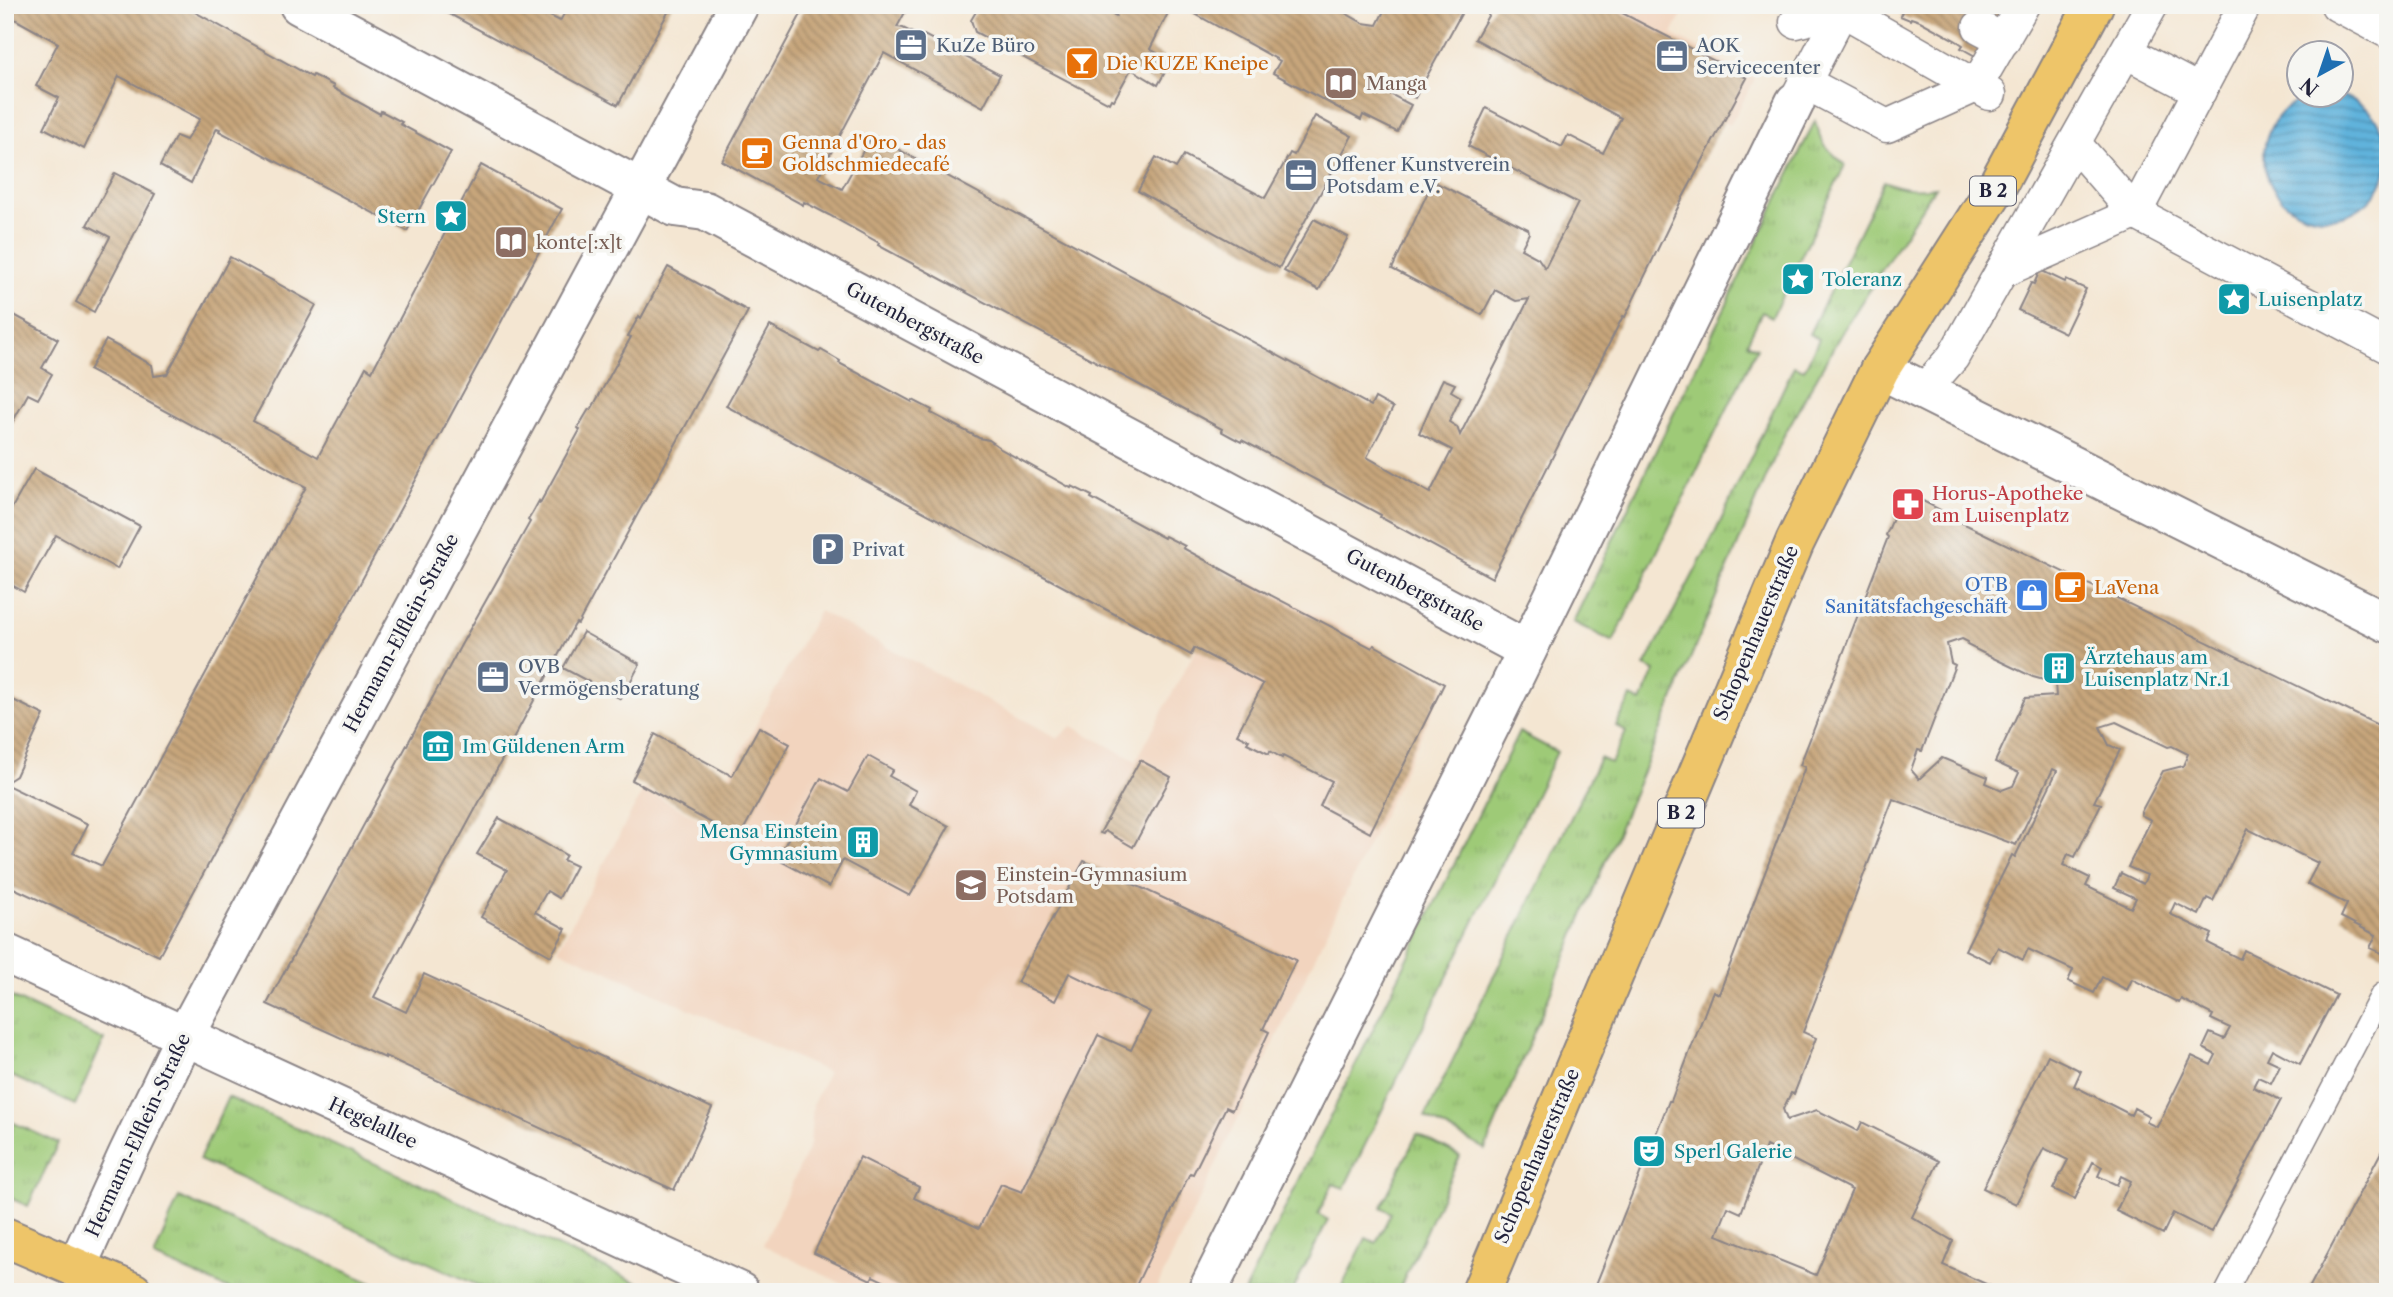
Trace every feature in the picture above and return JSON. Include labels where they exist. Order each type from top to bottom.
[{"type":"main road","name":"Schopenhauerstraße","points":[[1481,1292],[1795,541],[1880,369],[1997,186],[2094,5]]},
{"type":"main road","points":[[5,1237],[133,1292]]},
{"type":"street","name":"Gutenbergstraße","points":[[299,5],[675,207],[705,211],[1527,650]]},
{"type":"street","name":"Hermann-Elflein-Straße","points":[[76,1268],[185,1036],[739,5]]},
{"type":"street","points":[[1924,390],[1953,357],[2152,5]]},
{"type":"street","points":[[2001,272],[2135,213],[2245,5]]},
{"type":"street","points":[[2337,5],[2388,32]]},
{"type":"street","points":[[1985,92],[1992,33],[2035,6]]},
{"type":"street","points":[[1796,22],[1842,10],[1985,92]]},
{"type":"street","points":[[1207,1292],[1842,10]]},
{"type":"street","points":[[2126,52],[2200,91]]},
{"type":"street","points":[[1800,92],[1886,126],[1985,92]]},
{"type":"street","points":[[2075,144],[2135,213],[2388,346]]},
{"type":"street","points":[[1880,369],[2388,623]]},
{"type":"street","name":"Hegelallee","points":[[5,953],[740,1292]]},
{"type":"lane","points":[[2226,1292],[2381,995],[2388,990]]},
{"type":"shaded area","points":[[1514,5],[1687,5],[1672,34],[1755,79],[1730,125],[1513,8]]},
{"type":"shaded area","name":"Einstein-Gymnasium Potsdam","points":[[1236,574],[1446,683],[1155,1292],[859,1292],[763,1245],[810,1145],[813,1104],[828,1072],[558,949],[644,789],[703,821],[819,611],[1058,738],[1072,726],[1136,761]]},
{"type":"green space","points":[[1815,121],[1824,145],[1845,165],[1772,317],[1762,312],[1747,343],[1757,348],[1613,642],[1573,622]]},
{"type":"green space","points":[[1884,181],[1909,188],[1935,187],[1841,334],[1783,437],[1485,1149],[1425,1117],[1600,758],[1611,763],[1626,732],[1616,726],[1631,697],[1641,702],[1655,671],[1645,666],[1715,533],[1794,366],[1804,370],[1819,339],[1809,334]]},
{"type":"green space","points":[[1519,732],[1557,752],[1344,1188],[1333,1184],[1318,1214],[1328,1220],[1292,1292],[1244,1292]]},
{"type":"green space","points":[[5,994],[104,1040],[75,1105],[5,1073]]},
{"type":"green space","points":[[228,1097],[658,1292],[493,1292],[199,1160]]},
{"type":"green space","points":[[5,1119],[58,1143],[28,1206],[5,1196]]},
{"type":"green space","points":[[1417,1134],[1460,1156],[1398,1292],[1339,1292],[1366,1238],[1376,1243],[1391,1213],[1381,1207]]},
{"type":"green space","points":[[179,1197],[392,1292],[236,1292],[154,1257]]},
{"type":"water","points":[[2354,101],[2378,121],[2387,144],[2387,168],[2378,191],[2361,208],[2338,217],[2314,217],[2291,208],[2274,191],[2265,168],[2265,144],[2269,132],[2274,121],[2286,108],[2354,108]]},
{"type":"building","points":[[5,5],[182,5],[312,77],[313,75],[334,86],[333,88],[380,114],[381,111],[402,122],[400,124],[451,152],[407,231],[217,128],[191,183],[160,166],[176,136],[186,140],[200,119],[119,76],[84,149],[44,128],[59,98],[36,86],[58,43],[11,17],[5,37]]},
{"type":"building","points":[[433,5],[548,5],[554,8],[550,16],[560,21],[568,7],[564,5],[672,5],[618,105]]},
{"type":"building","points":[[806,5],[909,5],[897,27],[922,38],[924,35],[1000,75],[983,107],[884,53],[818,177],[842,189],[872,135],[1371,406],[1375,398],[1393,408],[1367,457],[1430,493],[1452,450],[1419,433],[1443,379],[1455,384],[1451,391],[1461,397],[1449,422],[1457,427],[1460,435],[1529,299],[1516,301],[1495,290],[1482,315],[1392,269],[1433,181],[1528,229],[1529,233],[1521,249],[1538,258],[1545,268],[1578,203],[1468,146],[1486,108],[1562,147],[1568,135],[1603,153],[1621,118],[1475,39],[1494,5],[1607,5],[1747,78],[1680,203],[1492,578],[1380,517],[1381,515],[887,250],[829,215],[804,202],[803,205],[722,161]]},
{"type":"building","points":[[980,5],[1096,5],[1116,16],[1122,5],[1172,5],[1150,49],[1171,61],[1158,85],[1131,69],[1114,100],[1111,99],[1109,103],[975,32],[971,20]]},
{"type":"building","points":[[1179,5],[1331,5],[1363,23],[1377,25],[1387,5],[1466,5],[1415,98],[1393,86],[1388,93],[1411,105],[1397,132],[1363,115],[1361,120],[1273,73],[1280,61]]},
{"type":"building","points":[[1905,5],[1998,5],[2004,9],[1979,58],[1961,48],[1963,45],[1920,21],[1900,16]]},
{"type":"building","points":[[1315,116],[1352,136],[1279,268],[1138,191],[1156,157],[1176,168],[1184,155],[1265,198],[1290,153],[1294,155]]},
{"type":"building","points":[[481,165],[562,209],[159,956],[5,884],[5,784],[88,824],[73,853],[102,866],[306,487],[89,370],[106,340],[152,365],[154,376],[167,374],[230,257],[316,305],[253,421],[318,457],[366,367],[372,371]]},
{"type":"building","points":[[115,173],[155,194],[94,312],[76,302],[110,237],[87,225]]},
{"type":"building","points":[[1314,219],[1348,237],[1319,290],[1284,271]]},
{"type":"building","points":[[668,267],[748,311],[374,997],[406,1012],[424,974],[712,1108],[674,1190],[267,1004],[530,522],[528,520],[580,430],[578,428],[589,409],[591,410],[631,337],[628,336],[639,316],[641,318]]},
{"type":"building","points":[[2040,270],[2086,289],[2065,333],[2018,310]]},
{"type":"building","points":[[5,310],[58,339],[42,368],[52,374],[38,399],[28,394],[12,423],[5,419]]},
{"type":"building","points":[[770,326],[819,352],[821,350],[840,361],[839,363],[932,410],[931,413],[979,438],[989,440],[1071,488],[1072,486],[1092,496],[1091,498],[1164,538],[1165,536],[1185,546],[1183,548],[1234,576],[1372,648],[1374,645],[1444,684],[1370,833],[1320,806],[1332,781],[1283,756],[1282,758],[1270,751],[1269,754],[1247,743],[1249,740],[1237,734],[1263,684],[1194,648],[1191,655],[726,406]]},
{"type":"building","points":[[34,469],[140,526],[117,569],[56,535],[24,592],[5,581],[5,520]]},
{"type":"building","points":[[1919,499],[1946,515],[2388,730],[2388,956],[2370,948],[2376,935],[2341,917],[2347,904],[2307,884],[2318,863],[2248,829],[2213,901],[2207,898],[2199,915],[2175,903],[2170,914],[2212,934],[2208,943],[2240,959],[2244,950],[2336,995],[2300,1064],[2272,1049],[2267,1059],[2280,1065],[2271,1083],[2258,1077],[2253,1087],[2281,1100],[2211,1232],[2173,1213],[2163,1234],[2116,1211],[2131,1181],[2121,1176],[2117,1185],[2098,1176],[2102,1167],[2093,1162],[2075,1199],[2053,1189],[2068,1160],[2044,1148],[2016,1204],[1983,1188],[2048,1055],[2081,1071],[2074,1086],[2131,1115],[2134,1108],[2149,1116],[2146,1122],[2157,1127],[2192,1056],[2211,1065],[2216,1055],[2203,1048],[2210,1033],[2224,1039],[2230,1028],[2211,1019],[2213,1015],[2181,999],[2179,1003],[2132,979],[2127,990],[2102,977],[2094,993],[2068,981],[2073,970],[2028,949],[2023,960],[1998,947],[1990,962],[1965,950],[2057,771],[2053,769],[2016,845],[1893,799],[1803,1032],[1816,1038],[1794,1094],[1791,1093],[1783,1109],[1787,1120],[1817,1110],[1858,1131],[1862,1122],[1939,1161],[1912,1217],[1953,1241],[1943,1265],[2004,1292],[1593,1292],[1713,991],[1719,994],[1805,767],[1800,765],[1897,509]],"holes":[[[1962,639],[1968,642],[1967,645],[2033,677],[2055,683],[2056,696],[2025,698],[1995,762],[2019,773],[2013,786],[2002,790],[1986,783],[1988,777],[1942,758],[1919,779],[1911,770],[1918,750],[1922,751],[1955,665],[1951,663],[1947,644]],[[2116,722],[2188,754],[2183,766],[2163,771],[2141,812],[2141,815],[2151,820],[2128,867],[2147,875],[2143,884],[2121,873],[2114,888],[2136,898],[2131,908],[2086,886],[2090,878],[2063,865],[2068,854],[2075,857],[2101,804],[2094,802],[2120,750],[2109,745],[2100,727]],[[1766,1146],[1852,1190],[1816,1275],[1717,1235],[1728,1207],[1741,1213]]]},
{"type":"building","points":[[583,632],[640,664],[621,699],[563,668]]},
{"type":"building","points":[[11,699],[44,715],[16,776],[5,783],[5,711]]},
{"type":"building","points":[[759,727],[790,744],[739,838],[632,780],[655,734],[732,776]]},
{"type":"building","name":"Mensa Einstein Gymnasium","points":[[868,756],[893,770],[889,776],[916,791],[909,805],[949,826],[910,896],[843,860],[829,887],[777,859],[821,778],[848,792]]},
{"type":"building","points":[[1140,760],[1171,777],[1133,847],[1105,831],[1100,833]]},
{"type":"building","points":[[499,818],[566,855],[563,860],[576,866],[559,898],[547,891],[535,912],[566,929],[551,956],[481,917],[507,870],[477,854]]},
{"type":"building","points":[[1084,861],[1296,960],[1263,1029],[1269,1032],[1232,1110],[1226,1107],[1193,1174],[1190,1173],[1133,1292],[906,1292],[873,1276],[871,1280],[814,1253],[860,1157],[919,1187],[914,1198],[979,1228],[1001,1184],[1022,1192],[1098,1035],[1131,1050],[1150,1012],[1069,973],[1055,1001],[1017,982]]},
{"type":"building","points":[[2388,1139],[2388,1292],[2307,1292]]},
{"type":"place","name":"KuZe Büro","points":[[911,45]]},
{"type":"place","name":"AOK Servicecenter","points":[[1672,56]]},
{"type":"place","name":"Die KUZE Kneipe","points":[[1082,63]]},
{"type":"place","name":"Manga","points":[[1341,83]]},
{"type":"place","name":"Genna d'Oro - das Goldschmiedecafé","points":[[757,153]]},
{"type":"place","name":"Offener Kunstverein Potsdam e.V.","points":[[1301,175]]},
{"type":"place","name":"Stern","points":[[451,216]]},
{"type":"place","name":"konte[:x]t","points":[[511,242]]},
{"type":"place","name":"Toleranz","points":[[1798,279]]},
{"type":"place","name":"Luisenplatz","points":[[2234,299]]},
{"type":"place","name":"Horus-Apotheke am Luisenplatz","points":[[1908,504]]},
{"type":"place","name":"Privat","points":[[828,549]]},
{"type":"place","name":"LaVena","points":[[2070,587]]},
{"type":"place","name":"OTB Sanitätsfachgeschäft","points":[[2032,595]]},
{"type":"place","name":"Ärztehaus am Luisenplatz Nr.1","points":[[2059,668]]},
{"type":"place","name":"OVB Vermögensberatung","points":[[493,677]]},
{"type":"place","name":"Im Güldenen Arm","points":[[438,746]]},
{"type":"place","name":"Mensa Einstein Gymnasium","points":[[863,842]]},
{"type":"place","name":"Einstein-Gymnasium Potsdam","points":[[971,885]]},
{"type":"place","name":"Sperl Galerie","points":[[1649,1151]]}]
